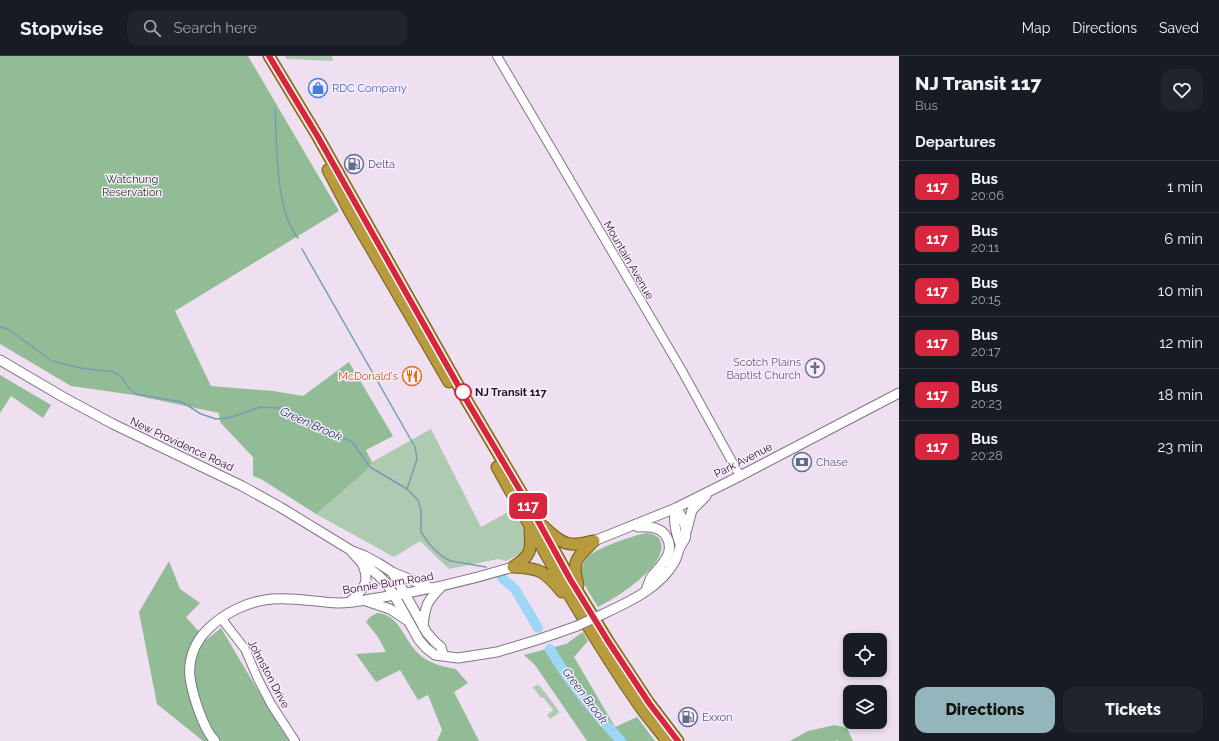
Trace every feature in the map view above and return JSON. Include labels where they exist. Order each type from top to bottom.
[{"type":"highway","points":[[261,56],[313,142],[350,212],[487,448],[533,521],[567,543],[594,542]]},
{"type":"highway","points":[[269,56],[318,137],[467,401],[576,596],[600,646],[640,706],[667,741]]},
{"type":"highway","points":[[513,567],[524,560],[530,552],[532,545],[533,521]]},
{"type":"highway","points":[[594,542],[581,554],[577,560],[574,573],[576,596],[647,700],[678,741]]},
{"type":"highway","points":[[513,567],[529,567],[536,569],[548,576],[562,592],[576,596]]},
{"type":"main road","name":"New Providence Road","points":[[0,360],[113,424],[242,486],[280,507],[352,551],[365,556],[392,572],[423,627],[432,639],[441,647],[443,655]]},
{"type":"main road","name":"Park Avenue","points":[[594,542],[676,508],[899,394]]},
{"type":"main road","name":"New Providence Road","points":[[352,551],[361,562],[378,575],[386,584],[394,595],[419,640],[435,655],[443,655],[454,658],[497,652],[528,644],[577,626],[630,601],[646,591],[671,567],[685,538],[690,515],[694,508],[712,489]]},
{"type":"main road","points":[[676,508],[682,517],[686,530]]},
{"type":"main road","points":[[676,508],[674,522],[681,546]]},
{"type":"main road","points":[[631,527],[647,526],[657,528],[664,533],[669,543],[667,558],[661,567],[651,577],[646,591]]},
{"type":"main road","points":[[350,602],[362,590],[366,582],[365,570],[361,562]]},
{"type":"main road","name":"Bonnie Burn Road","points":[[215,741],[208,730],[196,701],[191,683],[190,664],[192,654],[200,639],[213,624],[221,618],[243,606],[272,599],[339,603],[350,602],[442,586],[485,576],[513,567]]},
{"type":"main road","points":[[392,572],[431,588]]},
{"type":"main road","points":[[423,627],[424,612],[428,602],[442,586]]},
{"type":"main road","points":[[364,600],[390,609],[408,622]]},
{"type":"street","name":"Mountain Avenue","points":[[498,56],[681,369],[740,476]]},
{"type":"street","name":"Johnston Drive","points":[[221,618],[246,649],[258,680],[271,704],[295,741]]},
{"type":"green space","name":"Watchung Reservation","points":[[0,56],[248,56],[339,211],[175,311],[211,386],[273,391],[303,396],[349,362],[393,436],[366,450],[372,462],[366,471],[316,514],[261,479],[253,476],[253,457],[220,422],[219,413],[134,395],[71,386],[0,344]]},
{"type":"green space","points":[[285,56],[332,56],[333,61],[287,59]]},
{"type":"green space","points":[[0,375],[51,405],[43,418],[11,396],[0,413]]},
{"type":"green space","points":[[431,429],[481,527],[512,510],[523,527],[526,535],[521,554],[506,561],[498,559],[449,569],[420,541],[394,557],[316,514],[366,471],[372,462]]},
{"type":"green space","points":[[647,533],[656,536],[661,543],[661,552],[656,562],[638,581],[616,597],[598,607],[587,589],[581,575],[581,569],[585,560],[590,555],[609,545]]},
{"type":"green space","points":[[169,561],[180,589],[200,603],[186,617],[206,640],[221,628],[289,741],[203,741],[157,704],[139,612]]},
{"type":"green space","points":[[377,613],[391,618],[402,630],[410,644],[423,657],[436,664],[455,669],[468,683],[454,692],[479,741],[437,741],[442,730],[428,695],[418,700],[400,670],[376,682],[356,654],[386,652],[378,637],[366,622],[370,617]]},
{"type":"green space","points":[[583,632],[588,641],[574,657],[615,727],[637,717],[655,741],[587,741],[535,665],[524,655],[566,644]]},
{"type":"green space","points":[[537,685],[540,686],[559,711],[559,713],[550,719],[547,715],[553,710],[533,687]]},
{"type":"green space","points":[[835,725],[843,727],[843,729],[847,729],[853,741],[790,741],[808,731]]},
{"type":"waterway","points":[[275,108],[277,157],[281,194],[290,226],[298,238]]},
{"type":"waterway","points":[[302,249],[415,447],[417,459],[407,489]]},
{"type":"waterway","name":"Green Brook","points":[[0,327],[8,329],[52,361],[81,368],[114,372],[122,378],[129,388],[136,394],[182,402],[201,414],[216,419],[227,418],[260,407],[281,408],[334,432],[353,443],[370,467],[407,489],[418,500],[421,510],[421,532],[430,545],[443,557],[451,561],[486,567]]},
{"type":"waterway","name":"Green Brook","points":[[502,578],[515,589],[538,628]]},
{"type":"waterway","name":"Green Brook","points":[[550,649],[565,674],[621,741]]},
{"type":"bus line","name":"117","points":[[269,56],[318,137],[467,401],[537,519],[570,579],[608,641],[649,703],[678,741]]},
{"type":"place","name":"RDC Company","points":[[318,88]]},
{"type":"place","name":"Delta","points":[[354,164]]},
{"type":"place","name":"Scotch Plains Baptist Church","points":[[815,368]]},
{"type":"place","name":"McDonald's","points":[[412,376]]},
{"type":"place","name":"NJ Transit 117","points":[[463,392]]},
{"type":"place","name":"Chase","points":[[802,462]]},
{"type":"place","name":"Exxon","points":[[688,717]]}]
